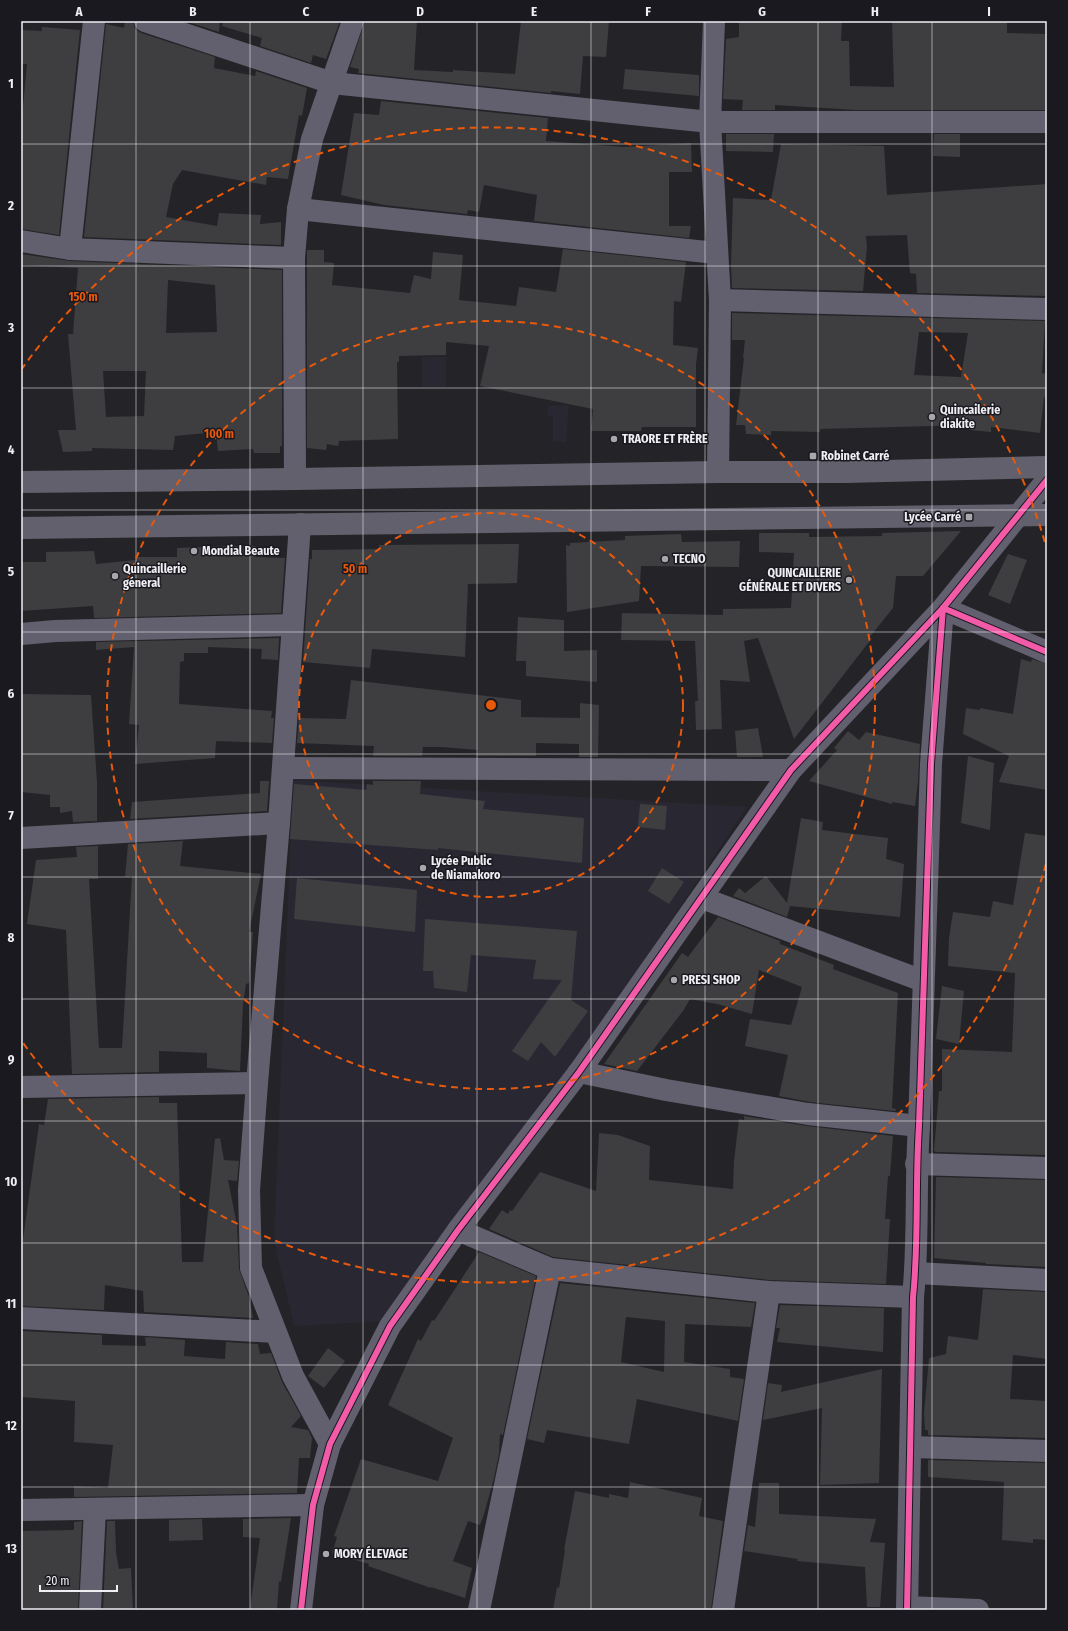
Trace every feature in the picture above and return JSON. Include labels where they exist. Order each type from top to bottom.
[{"type":"main road","points":[[21,482],[295,480],[718,472],[845,472],[1047,467]]},
{"type":"main road","points":[[21,528],[1047,515]]},
{"type":"street","points":[[70,249],[94,21]]},
{"type":"street","points":[[145,21],[332,83],[710,122],[1047,122]]},
{"type":"street","points":[[295,480],[294,258],[298,209],[312,139],[353,21]]},
{"type":"street","points":[[714,21],[710,122],[716,253],[720,300],[718,472]]},
{"type":"street","points":[[298,209],[716,253]]},
{"type":"street","points":[[21,241],[70,249],[294,258]]},
{"type":"street","points":[[720,300],[1047,309]]},
{"type":"street","points":[[301,1610],[313,1505],[330,1444],[390,1326],[458,1230],[579,1072],[791,770],[943,608],[1047,480]]},
{"type":"street","points":[[300,524],[279,823],[249,1190],[251,1268],[275,1332],[294,1376],[330,1444]]},
{"type":"street","points":[[943,608],[1047,652]]},
{"type":"street","points":[[943,608],[931,764],[919,1126],[916,1164],[916,1273],[913,1297],[908,1609],[978,1610]]},
{"type":"street","points":[[21,634],[55,631],[292,625]]},
{"type":"street","points":[[283,768],[791,770]]},
{"type":"street","points":[[21,838],[279,823]]},
{"type":"street","points":[[702,898],[923,981]]},
{"type":"street","points":[[579,1072],[666,1090],[808,1114],[919,1126]]},
{"type":"street","points":[[22,1092],[257,1083]]},
{"type":"street","points":[[916,1164],[1047,1168]]},
{"type":"street","points":[[458,1230],[550,1269],[769,1292],[913,1297]]},
{"type":"street","points":[[480,1610],[550,1269]]},
{"type":"street","points":[[916,1273],[1047,1280]]},
{"type":"street","points":[[723,1610],[769,1292]]},
{"type":"street","points":[[21,1318],[275,1332]]},
{"type":"street","points":[[911,1447],[1047,1451]]},
{"type":"street","points":[[21,1510],[313,1505]]},
{"type":"street","points":[[90,1610],[95,1509]]},
{"type":"shaded area","points":[[422,357],[446,357],[446,387],[422,387]]},
{"type":"shaded area","points":[[569,405],[566,442],[553,441],[553,415],[548,417],[548,406]]},
{"type":"shaded area","points":[[293,780],[747,807],[592,1039],[390,1321],[294,1326],[274,1240]]},
{"type":"building","points":[[125,21],[133,21],[135,29],[141,33],[215,57],[214,68],[255,76],[256,71],[307,88],[302,116],[299,115],[288,179],[267,177],[266,185],[182,170],[173,184],[166,217],[217,226],[219,213],[261,215],[260,224],[281,222],[281,245],[84,237],[106,24],[124,28]]},
{"type":"building","points":[[185,21],[220,21],[219,32]]},
{"type":"building","points":[[223,21],[340,21],[326,59],[313,55],[311,63],[260,46],[262,38],[222,26]]},
{"type":"building","points":[[365,21],[417,21],[414,70],[453,72],[453,70],[515,74],[521,21],[609,21],[606,57],[583,56],[580,94],[551,91],[551,93],[358,73],[359,69],[350,67]]},
{"type":"building","points":[[739,21],[842,21],[841,41],[849,41],[850,86],[894,87],[892,21],[1007,21],[1007,33],[1047,34],[1047,110],[857,110],[775,105],[775,110],[742,110],[743,100],[723,99],[726,39],[739,37]]},
{"type":"building","points":[[42,27],[80,30],[59,235],[21,229],[21,127],[27,64],[21,64],[21,30],[42,31]]},
{"type":"building","points":[[625,69],[699,75],[699,96],[623,89]]},
{"type":"building","points":[[381,101],[548,118],[546,141],[624,147],[691,143],[692,172],[669,172],[669,226],[691,226],[689,238],[534,221],[537,195],[484,185],[479,212],[468,210],[467,214],[384,205],[341,195],[354,113],[379,115]]},
{"type":"building","points":[[726,134],[774,134],[773,152],[726,151]]},
{"type":"building","points":[[934,134],[960,134],[960,157],[933,156]]},
{"type":"building","points":[[781,144],[884,146],[887,195],[1047,184],[1047,296],[917,293],[916,274],[910,273],[907,235],[866,236],[867,247],[863,291],[732,288],[731,265],[733,198],[771,200]]},
{"type":"building","points":[[563,249],[686,262],[681,302],[674,301],[673,345],[698,348],[696,364],[696,427],[642,427],[641,431],[591,431],[593,409],[480,386],[489,346],[446,342],[446,355],[399,356],[399,362],[397,362],[398,439],[339,441],[338,446],[327,444],[326,450],[307,448],[307,250],[324,250],[324,262],[334,263],[332,285],[410,293],[414,275],[431,279],[433,252],[463,255],[459,300],[516,306],[519,287],[556,292]]},
{"type":"building","points":[[21,254],[70,261],[282,270],[282,446],[280,446],[280,453],[254,453],[253,449],[218,451],[216,432],[175,436],[173,450],[92,448],[92,451],[63,452],[58,430],[76,430],[68,334],[73,334],[78,268],[21,265]],"holes":[[[168,280],[215,285],[217,332],[166,333]],[[103,371],[146,371],[144,416],[106,417]]]},
{"type":"building","points":[[732,313],[1045,321],[1042,373],[1047,374],[1047,398],[1044,397],[1040,433],[991,427],[991,432],[970,430],[971,425],[820,429],[820,432],[771,431],[771,435],[746,434],[745,425],[736,425],[745,340],[732,340]],"holes":[[[919,332],[968,333],[961,377],[914,375]]]},
{"type":"building","points":[[961,531],[923,576],[896,576],[893,608],[869,638],[872,638],[794,739],[758,638],[744,641],[750,682],[720,680],[722,729],[696,730],[695,701],[698,701],[695,641],[621,640],[622,613],[723,615],[723,609],[791,608],[794,553],[759,552],[759,533],[809,533],[809,537],[882,536],[882,533]]},
{"type":"building","points":[[681,534],[682,542],[740,541],[739,567],[641,566],[639,601],[567,612],[566,545],[570,546],[570,543],[625,540],[625,536]]},
{"type":"building","points":[[519,544],[517,583],[468,584],[465,657],[372,649],[370,668],[303,662],[310,559],[312,559],[312,550],[380,549],[379,545]]},
{"type":"building","points":[[256,546],[256,557],[285,558],[281,613],[94,618],[93,606],[21,611],[21,562],[46,562],[46,552],[94,551],[96,564],[136,560],[136,557],[177,557],[177,548]]},
{"type":"building","points":[[1008,554],[1027,560],[1010,604],[988,595]]},
{"type":"building","points":[[518,617],[564,620],[564,651],[597,650],[597,682],[526,676],[526,661],[516,661]]},
{"type":"building","points":[[279,638],[278,660],[261,659],[262,649],[208,647],[208,653],[184,653],[184,661],[180,662],[179,704],[272,711],[271,718],[274,718],[272,743],[216,741],[215,758],[135,764],[139,725],[129,724],[134,647],[96,650],[96,642]]},
{"type":"building","points":[[1021,659],[1031,662],[1032,659],[1047,664],[1047,790],[999,782],[1009,756],[963,734],[966,708],[980,710],[980,708],[1013,714]]},
{"type":"building","points":[[351,680],[521,700],[521,717],[580,718],[580,703],[599,705],[598,757],[579,757],[579,744],[536,743],[536,756],[477,756],[478,750],[423,747],[422,756],[373,756],[374,746],[297,743],[299,718],[346,719]]},
{"type":"building","points":[[21,694],[91,695],[97,782],[97,821],[73,822],[72,811],[60,813],[60,807],[50,807],[50,795],[21,792]]},
{"type":"building","points":[[758,728],[763,757],[737,757],[735,731]]},
{"type":"building","points":[[848,731],[859,740],[866,732],[920,744],[915,806],[892,802],[892,804],[809,781],[837,750],[834,748]]},
{"type":"building","points":[[968,756],[994,763],[990,830],[961,823]]},
{"type":"building","points":[[260,781],[269,781],[267,811],[130,819],[132,802],[260,793]]},
{"type":"building","points":[[373,781],[421,781],[420,794],[485,801],[483,809],[584,818],[582,863],[438,848],[438,850],[290,839],[294,784],[366,790],[367,784],[373,785]]},
{"type":"building","points":[[640,804],[667,806],[665,830],[638,827]]},
{"type":"building","points":[[801,818],[823,822],[822,830],[888,838],[886,859],[904,864],[900,917],[790,906],[787,917],[733,896],[739,888],[745,893],[766,876],[787,903]]},
{"type":"building","points":[[1025,833],[1047,836],[1047,1155],[936,1152],[934,1151],[939,1091],[942,1091],[942,1049],[1012,1052],[1015,973],[948,966],[949,938],[953,912],[990,917],[993,901],[1013,905]]},
{"type":"building","points":[[183,841],[180,866],[261,874],[249,932],[253,932],[249,983],[246,984],[243,1005],[240,1071],[207,1068],[207,1053],[159,1051],[159,1072],[72,1074],[66,930],[27,924],[36,860],[77,857],[76,847],[98,846],[98,879],[89,879],[99,1048],[122,1048],[132,876],[125,877],[128,844]]},
{"type":"building","points":[[662,868],[684,882],[669,904],[648,891]]},
{"type":"building","points":[[297,878],[417,890],[415,932],[294,919]]},
{"type":"building","points":[[718,917],[780,941],[780,944],[834,965],[833,969],[898,993],[892,1108],[896,1109],[895,1111],[810,1102],[779,1096],[788,1055],[745,1046],[750,1019],[791,1025],[802,987],[759,970],[752,1014],[717,1004],[690,999],[683,1011],[637,1071],[604,1064],[682,953],[688,957]]},
{"type":"building","points":[[425,919],[577,931],[571,1000],[588,1011],[555,1057],[541,1042],[528,1061],[512,1051],[562,980],[533,979],[536,960],[471,955],[467,992],[434,988],[433,971],[423,971]]},
{"type":"building","points":[[942,986],[964,991],[959,1044],[936,1039]]},
{"type":"building","points":[[159,1097],[159,1103],[177,1103],[182,1262],[203,1262],[215,1139],[220,1138],[224,1160],[239,1161],[237,1181],[228,1180],[237,1225],[239,1269],[249,1297],[253,1318],[144,1312],[143,1291],[105,1285],[104,1310],[21,1306],[21,1254],[39,1124],[44,1125],[48,1099]]},
{"type":"building","points":[[744,1116],[807,1126],[893,1136],[885,1219],[890,1219],[886,1284],[770,1280],[553,1257],[489,1229],[502,1210],[508,1214],[510,1210],[512,1211],[540,1172],[596,1191],[599,1133],[618,1135],[650,1146],[649,1180],[733,1189],[734,1161],[739,1119],[744,1120]]},
{"type":"building","points":[[936,1177],[1047,1180],[1047,1267],[986,1264],[934,1258]]},
{"type":"building","points":[[479,1252],[536,1276],[503,1435],[500,1434],[499,1454],[494,1478],[484,1514],[480,1525],[468,1521],[453,1561],[472,1568],[465,1598],[368,1566],[369,1564],[332,1553],[337,1537],[334,1536],[361,1459],[438,1481],[453,1438],[388,1405],[418,1339],[421,1341],[432,1320],[434,1321]]},
{"type":"building","points":[[560,1283],[755,1303],[751,1327],[685,1324],[684,1362],[730,1369],[730,1377],[744,1379],[738,1421],[637,1399],[629,1444],[547,1430],[544,1443],[527,1439]],"holes":[[[626,1317],[665,1321],[664,1372],[621,1362]]]},
{"type":"building","points":[[983,1289],[1047,1292],[1047,1359],[1013,1355],[1010,1399],[1047,1401],[1047,1438],[928,1435],[928,1430],[925,1430],[924,1413],[929,1358],[946,1354],[948,1336],[978,1340]]},
{"type":"building","points":[[780,1305],[884,1308],[883,1352],[777,1342],[780,1328],[776,1328]]},
{"type":"building","points":[[21,1331],[102,1335],[102,1345],[146,1346],[145,1337],[185,1340],[184,1356],[225,1359],[226,1342],[258,1344],[260,1354],[271,1353],[282,1382],[301,1416],[291,1427],[308,1430],[312,1438],[310,1458],[299,1458],[297,1493],[74,1497],[74,1486],[108,1488],[113,1445],[74,1442],[75,1401],[21,1397]]},
{"type":"building","points":[[328,1348],[345,1361],[324,1388],[308,1376]]},
{"type":"building","points":[[882,1369],[879,1483],[820,1485],[822,1408],[763,1420],[768,1383],[782,1385],[781,1392]]},
{"type":"building","points":[[928,1460],[1047,1463],[1047,1540],[1033,1539],[1033,1543],[1002,1540],[1004,1482],[928,1477]]},
{"type":"building","points":[[630,1482],[702,1498],[699,1516],[723,1521],[711,1610],[553,1610],[557,1587],[559,1588],[564,1550],[575,1491],[609,1498],[609,1494],[628,1498]]},
{"type":"building","points":[[759,1483],[779,1483],[779,1514],[876,1519],[870,1542],[885,1543],[880,1607],[867,1607],[865,1567],[797,1561],[798,1559],[744,1551],[748,1525],[755,1527]]},
{"type":"building","points":[[291,1518],[281,1582],[279,1581],[277,1609],[250,1608],[260,1538],[243,1537],[243,1519]]},
{"type":"building","points":[[202,1519],[203,1540],[169,1541],[169,1520]]},
{"type":"building","points":[[82,1521],[78,1610],[21,1610],[21,1531],[74,1530],[74,1522]]},
{"type":"building","points":[[107,1521],[115,1521],[116,1552],[119,1569],[131,1568],[133,1610],[103,1610]]},
{"type":"cycle path","points":[[301,1610],[313,1505],[330,1444],[390,1326],[458,1230],[579,1072],[791,770],[943,608],[1047,480]]},
{"type":"cycle path","points":[[907,1610],[913,1297],[916,1254],[918,1147],[931,764],[943,608],[1047,652]]},
{"type":"place","name":"Quincailerie diakite","points":[[932,417]]},
{"type":"place","name":"TRAORE ET FRÈRE","points":[[614,439]]},
{"type":"place","name":"Robinet Carré","points":[[813,456]]},
{"type":"place","name":"Lycée Carré","points":[[969,517]]},
{"type":"place","name":"Mondial Beaute","points":[[194,551]]},
{"type":"place","name":"TECNO","points":[[665,559]]},
{"type":"place","name":"Quincaillerie géneral","points":[[115,576]]},
{"type":"place","name":"QUINCAILLERIE GÉNÉRALE ET DIVERS","points":[[849,580]]},
{"type":"place","name":"Lycée Public de Niamakoro","points":[[423,868]]},
{"type":"place","name":"PRESI SHOP","points":[[674,980]]},
{"type":"place","name":"MORY ÉLEVAGE","points":[[326,1554]]}]
